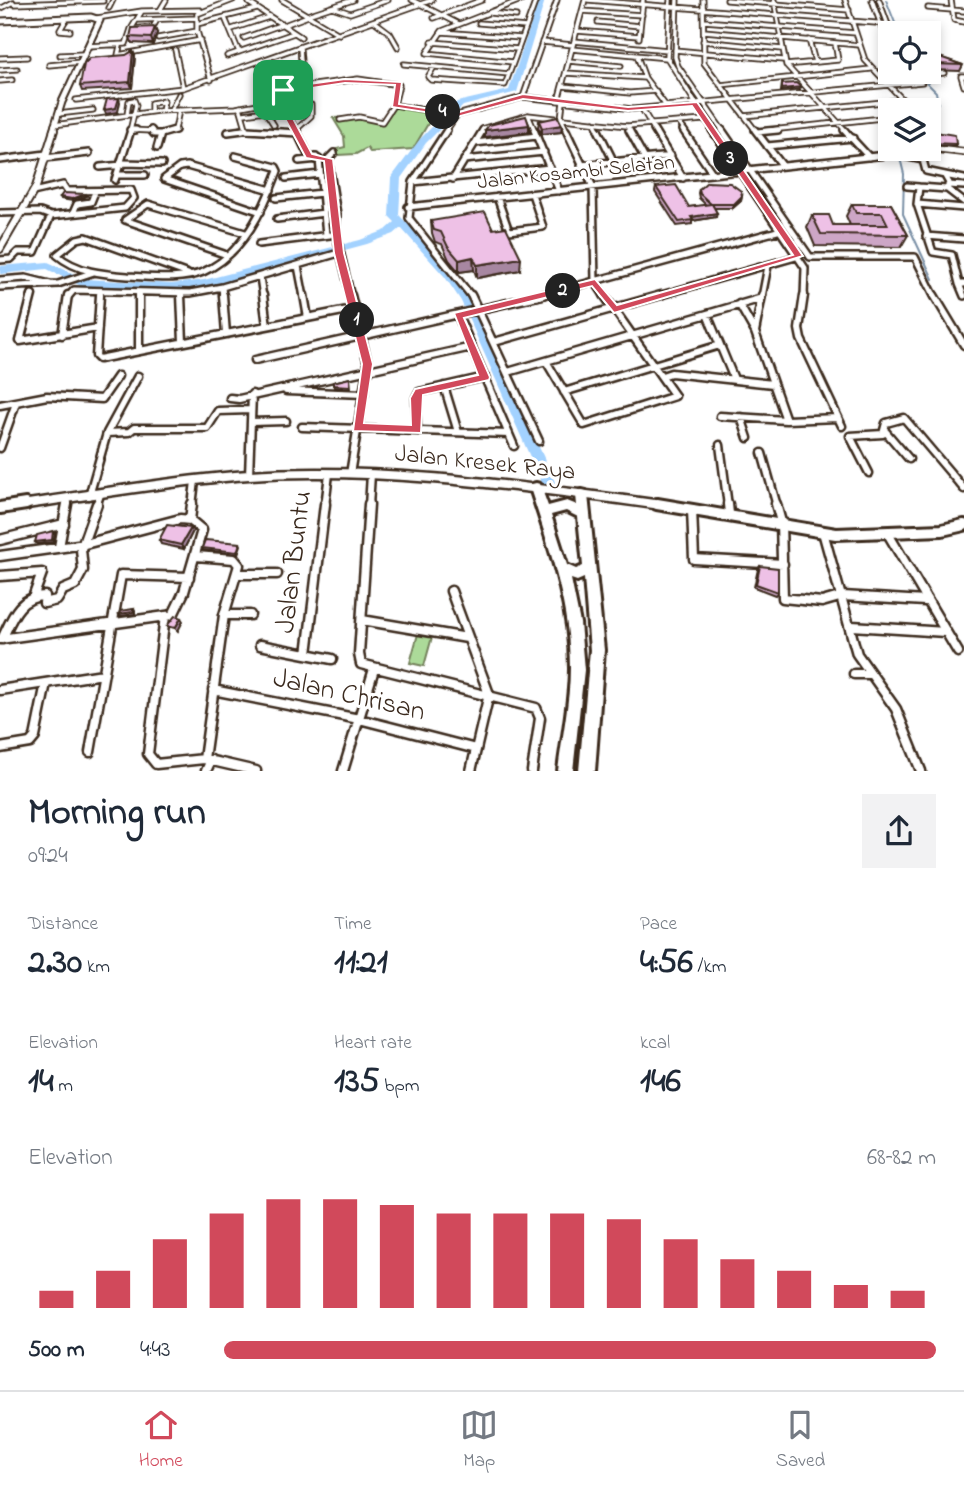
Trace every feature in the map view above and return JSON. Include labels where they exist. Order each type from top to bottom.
[{"type":"main road","points":[[536,488],[563,570],[573,617],[577,668],[565,771]]},
{"type":"main road","points":[[582,495],[597,650],[587,771]]},
{"type":"main road","points":[[544,512],[567,506],[582,513]]},
{"type":"main road","points":[[563,570],[577,575],[589,569]]},
{"type":"street","points":[[108,8],[113,0]]},
{"type":"street","points":[[160,10],[166,0]]},
{"type":"street","points":[[233,0],[202,10],[127,12],[122,20],[196,21],[225,18],[253,6],[301,37]]},
{"type":"street","points":[[282,0],[339,34]]},
{"type":"street","points":[[244,38],[353,0]]},
{"type":"street","points":[[332,7],[349,13],[388,0]]},
{"type":"street","points":[[412,0],[438,16],[458,24]]},
{"type":"street","points":[[76,100],[183,88],[432,0]]},
{"type":"street","points":[[438,16],[482,0]]},
{"type":"street","points":[[513,62],[427,53],[440,32],[521,0]]},
{"type":"street","points":[[434,67],[428,77],[431,80],[503,87],[536,0]]},
{"type":"street","points":[[523,97],[557,0]]},
{"type":"street","points":[[546,361],[584,425],[675,396],[595,282],[593,187],[561,118],[560,102],[582,10],[587,0],[643,2],[878,24]]},
{"type":"street","points":[[670,0],[667,58],[799,256],[807,275],[799,329],[835,418],[842,426]]},
{"type":"street","points":[[677,0],[675,51],[678,66],[705,120],[810,257],[915,257],[945,317],[964,345]]},
{"type":"street","points":[[703,0],[704,64],[782,165]]},
{"type":"street","points":[[727,0],[849,10]]},
{"type":"street","points":[[845,0],[859,45],[871,69],[878,75]]},
{"type":"street","points":[[872,0],[880,21]]},
{"type":"street","points":[[879,0],[887,21]]},
{"type":"street","points":[[943,0],[951,0],[955,20],[964,22]]},
{"type":"street","points":[[0,9],[14,3],[103,1],[99,9]]},
{"type":"street","points":[[638,47],[643,2]]},
{"type":"street","points":[[775,2],[784,62],[869,156]]},
{"type":"street","points":[[507,15],[511,4]]},
{"type":"street","points":[[928,8],[954,13]]},
{"type":"street","points":[[202,10],[196,21],[197,30],[211,80]]},
{"type":"street","points":[[582,10],[642,15]]},
{"type":"street","points":[[88,46],[124,44],[142,11]]},
{"type":"street","points":[[945,14],[964,11]]},
{"type":"street","points":[[596,32],[600,12]]},
{"type":"street","points":[[485,14],[516,16]]},
{"type":"street","points":[[475,34],[485,14]]},
{"type":"street","points":[[0,21],[125,16]]},
{"type":"street","points":[[232,29],[269,17]]},
{"type":"street","points":[[67,18],[60,31],[70,31]]},
{"type":"street","points":[[0,249],[33,192],[58,114],[100,23],[97,18]]},
{"type":"street","points":[[225,18],[232,29],[239,52]]},
{"type":"street","points":[[131,29],[153,27],[157,20]]},
{"type":"street","points":[[374,21],[390,33],[398,47]]},
{"type":"street","points":[[704,21],[856,33]]},
{"type":"street","points":[[598,22],[640,26]]},
{"type":"street","points":[[480,23],[526,27]]},
{"type":"street","points":[[232,29],[256,47]]},
{"type":"street","points":[[158,38],[197,30]]},
{"type":"street","points":[[578,31],[639,36]]},
{"type":"street","points":[[704,31],[859,45]]},
{"type":"street","points":[[440,32],[522,38]]},
{"type":"street","points":[[227,56],[295,33]]},
{"type":"street","points":[[120,46],[120,56],[201,40]]},
{"type":"street","points":[[809,40],[815,62]]},
{"type":"street","points":[[703,41],[782,49]]},
{"type":"street","points":[[432,42],[518,49]]},
{"type":"street","points":[[542,42],[668,50]]},
{"type":"street","points":[[675,51],[784,62],[815,62],[839,59],[835,43]]},
{"type":"street","points":[[573,45],[637,56],[667,58]]},
{"type":"street","points":[[300,47],[302,76],[273,82],[275,90],[333,82],[399,85],[394,104],[382,122],[359,117],[340,120]]},
{"type":"street","points":[[175,50],[183,88]]},
{"type":"street","points":[[60,55],[84,54]]},
{"type":"street","points":[[619,78],[623,54]]},
{"type":"street","points":[[637,56],[645,78],[666,106]]},
{"type":"street","points":[[0,58],[27,57]]},
{"type":"street","points":[[569,61],[621,66]]},
{"type":"street","points":[[49,65],[80,62]]},
{"type":"street","points":[[404,64],[509,75]]},
{"type":"street","points":[[209,67],[223,75]]},
{"type":"street","points":[[0,70],[17,69]]},
{"type":"street","points":[[720,85],[871,69]]},
{"type":"street","points":[[331,73],[333,82]]},
{"type":"street","points":[[566,73],[645,78]]},
{"type":"street","points":[[963,84],[961,76],[964,76]]},
{"type":"street","points":[[0,81],[12,80]]},
{"type":"street","points":[[394,104],[456,115],[523,97],[642,108],[888,84],[901,98]]},
{"type":"street","points":[[563,86],[630,93],[656,91]]},
{"type":"street","points":[[228,132],[247,129],[286,135],[297,131],[311,116],[312,111],[311,105],[296,106],[295,88]]},
{"type":"street","points":[[279,100],[283,90]]},
{"type":"street","points":[[171,110],[179,94]]},
{"type":"street","points":[[127,115],[129,101],[136,100],[123,164],[116,178],[145,175]]},
{"type":"street","points":[[279,100],[309,156],[328,159]]},
{"type":"street","points":[[54,125],[171,110],[240,107],[279,100]]},
{"type":"street","points":[[151,112],[151,103],[163,101],[162,111]]},
{"type":"street","points":[[744,116],[878,102]]},
{"type":"street","points":[[240,107],[247,129]]},
{"type":"street","points":[[642,108],[683,178]]},
{"type":"street","points":[[58,114],[93,110]]},
{"type":"street","points":[[130,130],[150,129],[154,134],[161,134],[175,130],[179,110]]},
{"type":"street","points":[[244,114],[265,111],[274,125]]},
{"type":"street","points":[[456,115],[414,182],[408,207],[409,218],[469,290],[539,441]]},
{"type":"street","points":[[453,179],[486,126],[528,115],[627,126],[705,120]]},
{"type":"street","points":[[528,115],[559,191]]},
{"type":"street","points":[[757,132],[878,118]]},
{"type":"street","points":[[594,122],[614,162]]},
{"type":"street","points":[[679,123],[713,174]]},
{"type":"street","points":[[627,126],[645,159]]},
{"type":"street","points":[[157,148],[161,134]]},
{"type":"street","points":[[475,143],[537,136]]},
{"type":"street","points":[[767,146],[853,138]]},
{"type":"street","points":[[75,155],[78,147]]},
{"type":"street","points":[[941,149],[964,152]]},
{"type":"street","points":[[464,160],[544,152]]},
{"type":"street","points":[[0,160],[89,153]]},
{"type":"street","points":[[328,159],[334,153]]},
{"type":"street","name":"Jalan Kosambi Selatan","points":[[408,207],[878,155]]},
{"type":"street","points":[[188,274],[84,237],[77,239],[57,255],[94,272],[126,275],[188,274],[208,269],[256,223],[278,171],[276,167],[235,156]]},
{"type":"street","points":[[581,165],[671,156]]},
{"type":"street","points":[[299,161],[318,159],[326,235]]},
{"type":"street","points":[[328,159],[337,214],[336,234],[368,369],[350,474]]},
{"type":"street","points":[[923,161],[925,171],[964,179]]},
{"type":"street","points":[[100,167],[162,164]]},
{"type":"street","points":[[261,212],[164,180],[180,167],[187,166],[271,190]]},
{"type":"street","points":[[414,182],[550,168]]},
{"type":"street","points":[[286,178],[320,174]]},
{"type":"street","points":[[945,176],[948,187],[964,204]]},
{"type":"street","points":[[0,214],[51,216],[125,208],[134,198],[128,189],[66,191],[63,185],[33,192]]},
{"type":"street","points":[[907,186],[964,186]]},
{"type":"street","points":[[919,187],[917,204],[933,253],[951,255],[964,296]]},
{"type":"street","points":[[73,213],[76,204],[91,202],[94,192]]},
{"type":"street","points":[[276,198],[322,193]]},
{"type":"street","points":[[497,197],[509,231],[544,227],[532,194]]},
{"type":"street","points":[[224,254],[125,221],[145,204],[245,233]]},
{"type":"street","points":[[917,204],[964,204]]},
{"type":"street","points":[[277,219],[324,213]]},
{"type":"street","points":[[0,260],[11,259],[18,252],[35,252],[51,216]]},
{"type":"street","points":[[255,359],[479,311],[781,230]]},
{"type":"street","points":[[0,232],[9,231]]},
{"type":"street","points":[[259,244],[336,234]]},
{"type":"street","points":[[926,236],[964,239]]},
{"type":"street","points":[[62,335],[69,292],[79,289],[181,294],[222,288],[298,266],[339,249]]},
{"type":"street","points":[[494,342],[799,256]]},
{"type":"street","points":[[298,266],[308,318]]},
{"type":"street","points":[[755,332],[759,299],[768,266]]},
{"type":"street","points":[[0,280],[52,284],[94,272]]},
{"type":"street","points":[[260,277],[267,326]]},
{"type":"street","points":[[0,287],[17,281]]},
{"type":"street","points":[[222,288],[226,334]]},
{"type":"street","points":[[100,291],[97,358],[354,309]]},
{"type":"street","points":[[139,293],[139,351]]},
{"type":"street","points":[[32,294],[20,341],[98,328]]},
{"type":"street","points":[[181,294],[183,342]]},
{"type":"street","points":[[508,372],[759,299]]},
{"type":"street","points":[[739,303],[755,332],[786,420]]},
{"type":"street","points":[[708,314],[734,379]]},
{"type":"street","points":[[460,315],[514,446]]},
{"type":"street","points":[[564,392],[720,345]]},
{"type":"street","points":[[230,398],[239,399],[251,394],[280,390],[472,347]]},
{"type":"street","points":[[662,376],[671,373],[773,384]]},
{"type":"street","points":[[0,405],[47,396],[103,399],[118,376]]},
{"type":"street","points":[[89,496],[107,433],[138,376]]},
{"type":"street","points":[[417,430],[416,395],[485,377]]},
{"type":"street","points":[[444,386],[458,432]]},
{"type":"street","points":[[280,390],[364,394]]},
{"type":"street","points":[[249,475],[251,394]]},
{"type":"street","points":[[0,449],[16,404]]},
{"type":"street","points":[[107,433],[129,432],[134,428],[207,428],[218,411],[251,410]]},
{"type":"street","points":[[720,416],[786,420],[835,418]]},
{"type":"street","points":[[741,417],[748,438]]},
{"type":"street","points":[[909,459],[886,432],[887,423],[905,418],[964,489]]},
{"type":"street","points":[[251,422],[286,421]]},
{"type":"street","points":[[302,427],[509,434]]},
{"type":"street","points":[[869,473],[849,436],[886,432]]},
{"type":"street","points":[[720,445],[729,513]]},
{"type":"street","points":[[762,453],[781,522],[783,598],[830,600],[843,596],[925,601]]},
{"type":"street","name":"Jalan Buntu","points":[[307,654],[329,474]]},
{"type":"street","points":[[372,474],[359,659],[365,667],[489,694],[536,708],[539,712],[532,771]]},
{"type":"street","name":"Jalan Kresek Raya","points":[[0,508],[249,475],[372,474],[454,478],[536,488],[729,513],[823,532],[951,529],[964,525]]},
{"type":"street","points":[[190,520],[195,481]]},
{"type":"street","points":[[1,639],[21,602],[34,595],[45,596],[44,603],[58,600],[63,590],[75,585],[83,570],[81,550],[86,544],[100,495]]},
{"type":"street","points":[[59,547],[68,499]]},
{"type":"street","points":[[692,509],[694,559],[758,565],[768,562],[783,564]]},
{"type":"street","points":[[0,555],[86,544],[180,519],[190,520],[202,530],[173,615],[1,639]]},
{"type":"street","points":[[0,540],[64,524]]},
{"type":"street","points":[[823,532],[852,626],[857,654],[896,709],[920,771]]},
{"type":"street","points":[[887,532],[925,601],[958,652]]},
{"type":"street","points":[[195,556],[234,559],[240,567],[224,615],[213,690],[206,771]]},
{"type":"street","points":[[0,576],[42,573],[34,595]]},
{"type":"street","points":[[238,574],[277,574]]},
{"type":"street","points":[[90,752],[121,575],[188,577]]},
{"type":"street","points":[[451,591],[489,694],[471,771]]},
{"type":"street","points":[[224,615],[250,615]]},
{"type":"street","points":[[165,617],[148,754],[156,764],[208,759],[256,771]]},
{"type":"street","points":[[362,620],[467,638]]},
{"type":"street","points":[[852,626],[945,632]]},
{"type":"street","points":[[260,645],[332,659]]},
{"type":"street","points":[[343,771],[374,669]]},
{"type":"street","points":[[0,690],[103,674]]},
{"type":"street","points":[[854,674],[870,674]]},
{"type":"street","points":[[0,748],[30,743],[34,737],[46,683]]},
{"type":"street","name":"Jalan Chrisan","points":[[213,690],[359,719],[476,749]]},
{"type":"green space","points":[[394,107],[435,112],[413,149],[370,152],[367,148],[356,154],[338,155],[337,149],[345,147],[344,136],[333,118],[361,117],[368,121],[384,123]]},
{"type":"green space","points":[[418,634],[432,637],[424,666],[410,663]]},
{"type":"building","points":[[155,27],[151,38],[130,37],[132,28]]},
{"type":"building","points":[[133,51],[130,82],[80,86],[84,64],[90,58],[126,55]]},
{"type":"building","points":[[941,57],[963,65],[941,64]]},
{"type":"building","points":[[796,83],[801,87],[782,89],[782,84]]},
{"type":"building","points":[[264,90],[276,91],[261,95]]},
{"type":"building","points":[[119,98],[116,108],[104,110],[107,99]]},
{"type":"building","points":[[526,116],[529,125],[485,130],[489,125]]},
{"type":"building","points":[[558,117],[562,125],[542,128],[539,121]]},
{"type":"building","points":[[941,133],[955,135],[956,144],[941,143]]},
{"type":"building","points":[[707,182],[730,183],[741,191],[742,196],[734,204],[712,204],[717,213],[679,222],[656,187],[676,185],[689,207],[711,204],[700,194],[699,189]]},
{"type":"building","points":[[63,193],[86,194],[72,199],[60,197]]},
{"type":"building","points":[[852,204],[891,204],[908,235],[821,234],[812,215],[829,215],[833,225],[888,225],[882,213],[856,213]]},
{"type":"building","points":[[485,212],[493,229],[506,227],[521,258],[477,265],[473,257],[459,260],[448,247],[441,232],[434,230],[431,221]]},
{"type":"building","points":[[350,378],[350,386],[333,385],[333,382]]},
{"type":"building","points":[[167,525],[191,528],[181,545],[159,540]]},
{"type":"building","points":[[53,531],[52,540],[35,542],[37,535]]},
{"type":"building","points":[[205,540],[240,543],[237,552],[202,548]]},
{"type":"building","points":[[760,566],[778,568],[778,592],[756,584]]},
{"type":"building","points":[[134,609],[133,612],[119,614],[120,611]]},
{"type":"building","points":[[175,616],[181,618],[175,628],[167,626]]},
{"type":"waterway","points":[[401,222],[394,216],[396,178],[423,141],[460,104],[513,92],[542,0]]},
{"type":"waterway","points":[[886,0],[894,21]]},
{"type":"waterway","points":[[928,84],[936,92],[937,98]]},
{"type":"waterway","points":[[901,161],[904,174],[903,214],[933,279]]},
{"type":"waterway","points":[[0,270],[48,265],[83,283],[172,288],[204,284],[363,242],[390,232],[401,222]]},
{"type":"waterway","points":[[401,222],[449,274],[466,300],[548,482]]},
{"type":"route","points":[[356,80],[386,81],[399,84],[395,105],[457,115],[523,97],[628,109],[694,103],[799,256],[614,310],[595,282],[458,316],[485,377],[419,392],[416,395],[417,430],[358,428],[368,364],[339,253],[337,214],[328,159],[309,156],[300,135],[292,127],[288,112],[279,100],[283,90],[356,80]]}]
